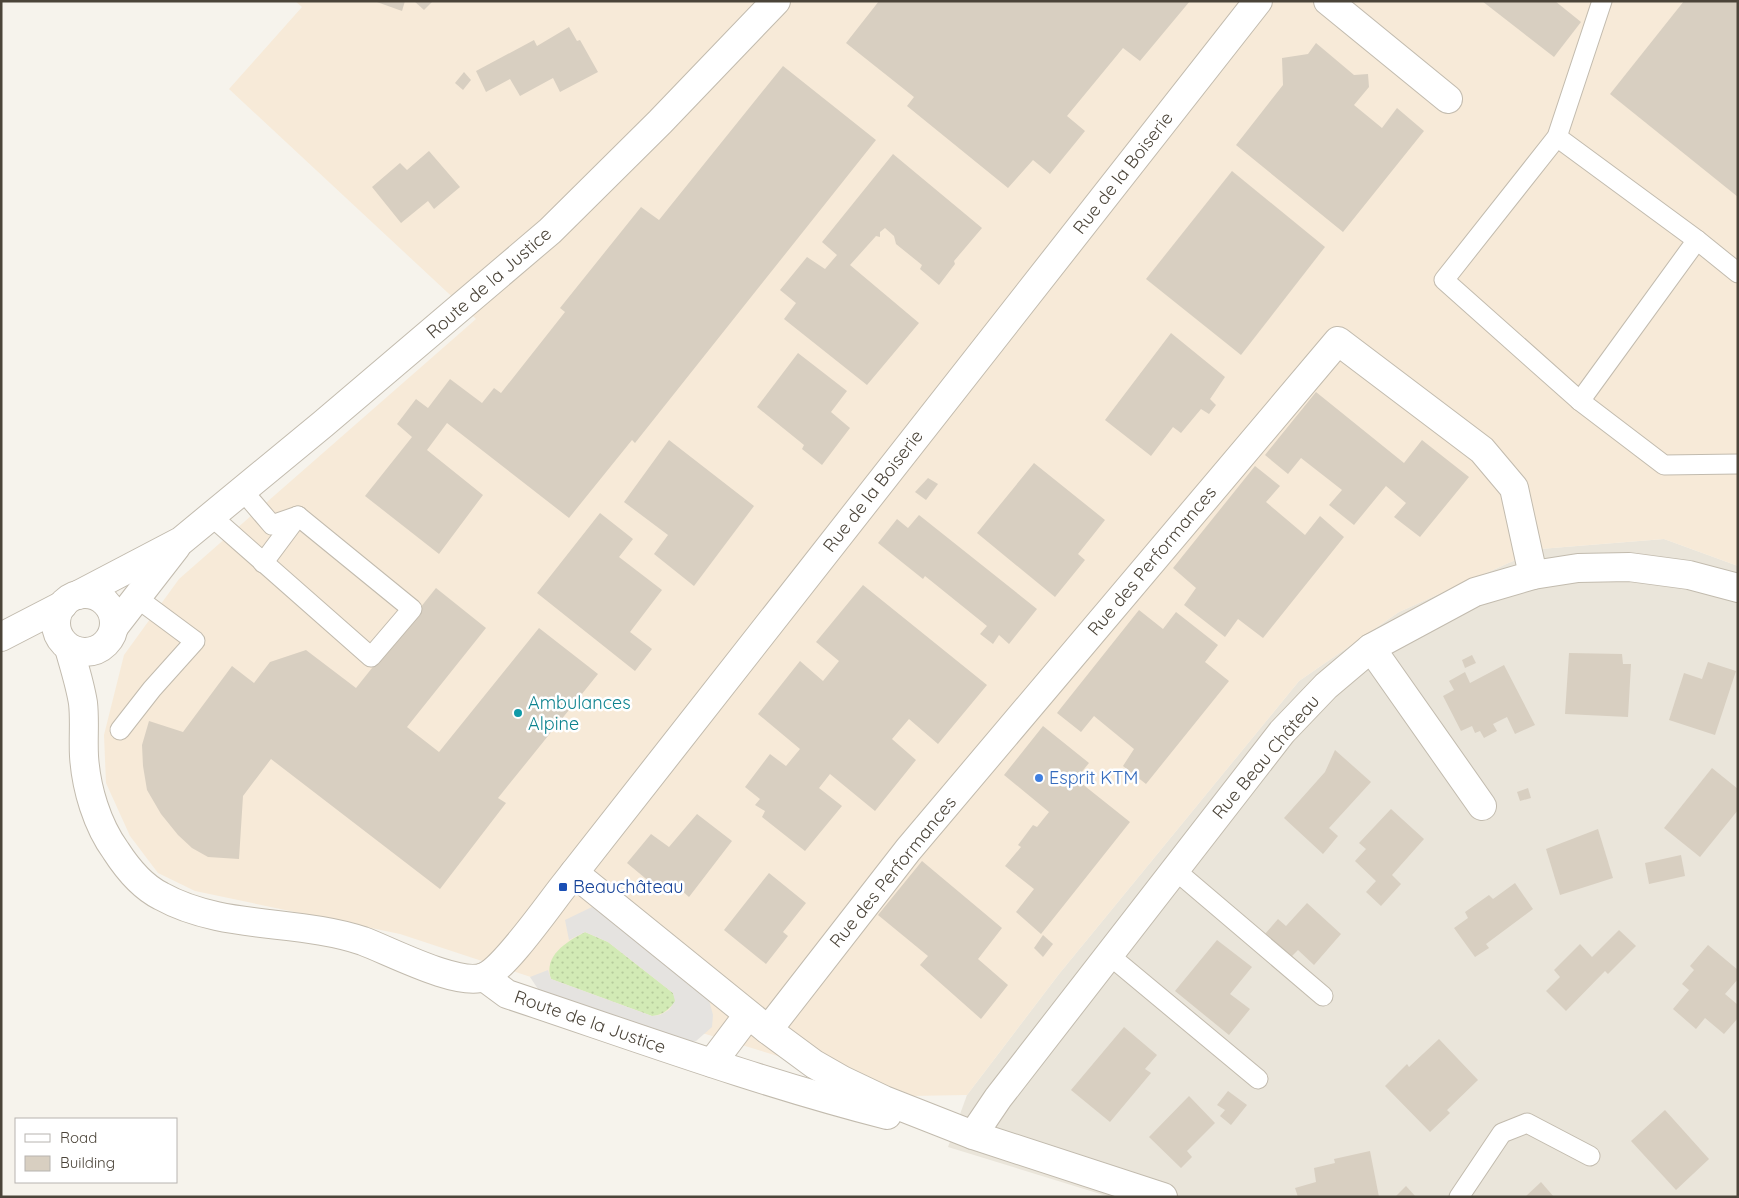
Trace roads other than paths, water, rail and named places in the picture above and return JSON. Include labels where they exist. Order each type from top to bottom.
[{"type":"street","name":"Route de la Justice","points":[[1,637],[181,541],[323,424],[550,231],[660,122],[776,1]]},
{"type":"street","name":"Rue de la Boiserie","points":[[484,977],[499,967],[574,873],[1258,1]]},
{"type":"street","points":[[1328,1],[1448,99]]},
{"type":"street","name":"Rue des Performances","points":[[712,1063],[758,1022],[908,850],[1338,341],[1482,450],[1514,488],[1532,575]]},
{"type":"street","name":"Route de la Justice","points":[[114,627],[181,541]]},
{"type":"street","name":"Rue Beau Château","points":[[974,1136],[998,1098],[1282,732],[1326,686],[1371,648],[1475,592],[1532,575],[1578,568],[1629,567],[1688,575],[1738,588]]},
{"type":"street","points":[[66,644],[78,651],[88,652],[98,650],[106,644],[114,627],[114,618],[111,609],[105,602],[88,594],[71,600],[58,613],[57,632],[66,644],[83,703],[84,757],[100,823],[116,851],[136,876],[160,896],[186,907],[214,915],[328,932],[361,941],[449,975],[469,980],[484,977]]},
{"type":"street","name":"Route de la Justice","points":[[1,637],[22,632],[47,635],[66,644]]},
{"type":"street","points":[[1371,648],[1482,806]]},
{"type":"street","points":[[83,703],[98,650]]},
{"type":"street","name":"Route de la Justice","points":[[574,873],[758,1022],[814,1064],[884,1100],[974,1136]]},
{"type":"street","name":"Route de la Justice","points":[[484,977],[507,994],[712,1063],[834,1101],[974,1136],[1163,1197]]},
{"type":"lane","points":[[1602,1],[1557,137],[1444,280],[1580,401],[1664,465],[1738,464]]},
{"type":"lane","points":[[1557,137],[1697,240],[1738,273]]},
{"type":"lane","points":[[1580,401],[1697,240]]},
{"type":"lane","points":[[242,490],[272,525],[298,516]]},
{"type":"lane","points":[[211,516],[372,657],[412,609],[298,516]]},
{"type":"lane","points":[[263,563],[298,516]]},
{"type":"lane","points":[[120,730],[152,689],[195,641],[137,598]]},
{"type":"lane","points":[[1175,870],[1323,996]]},
{"type":"lane","points":[[1109,955],[1258,1079]]},
{"type":"lane","points":[[1459,1197],[1502,1133],[1527,1123],[1590,1156]]},
{"type":"place","name":"Ambulances Alpine","points":[[518,713]]},
{"type":"place","name":"Esprit KTM","points":[[1039,778]]},
{"type":"place","name":"Beauchâteau","points":[[563,887]]}]
